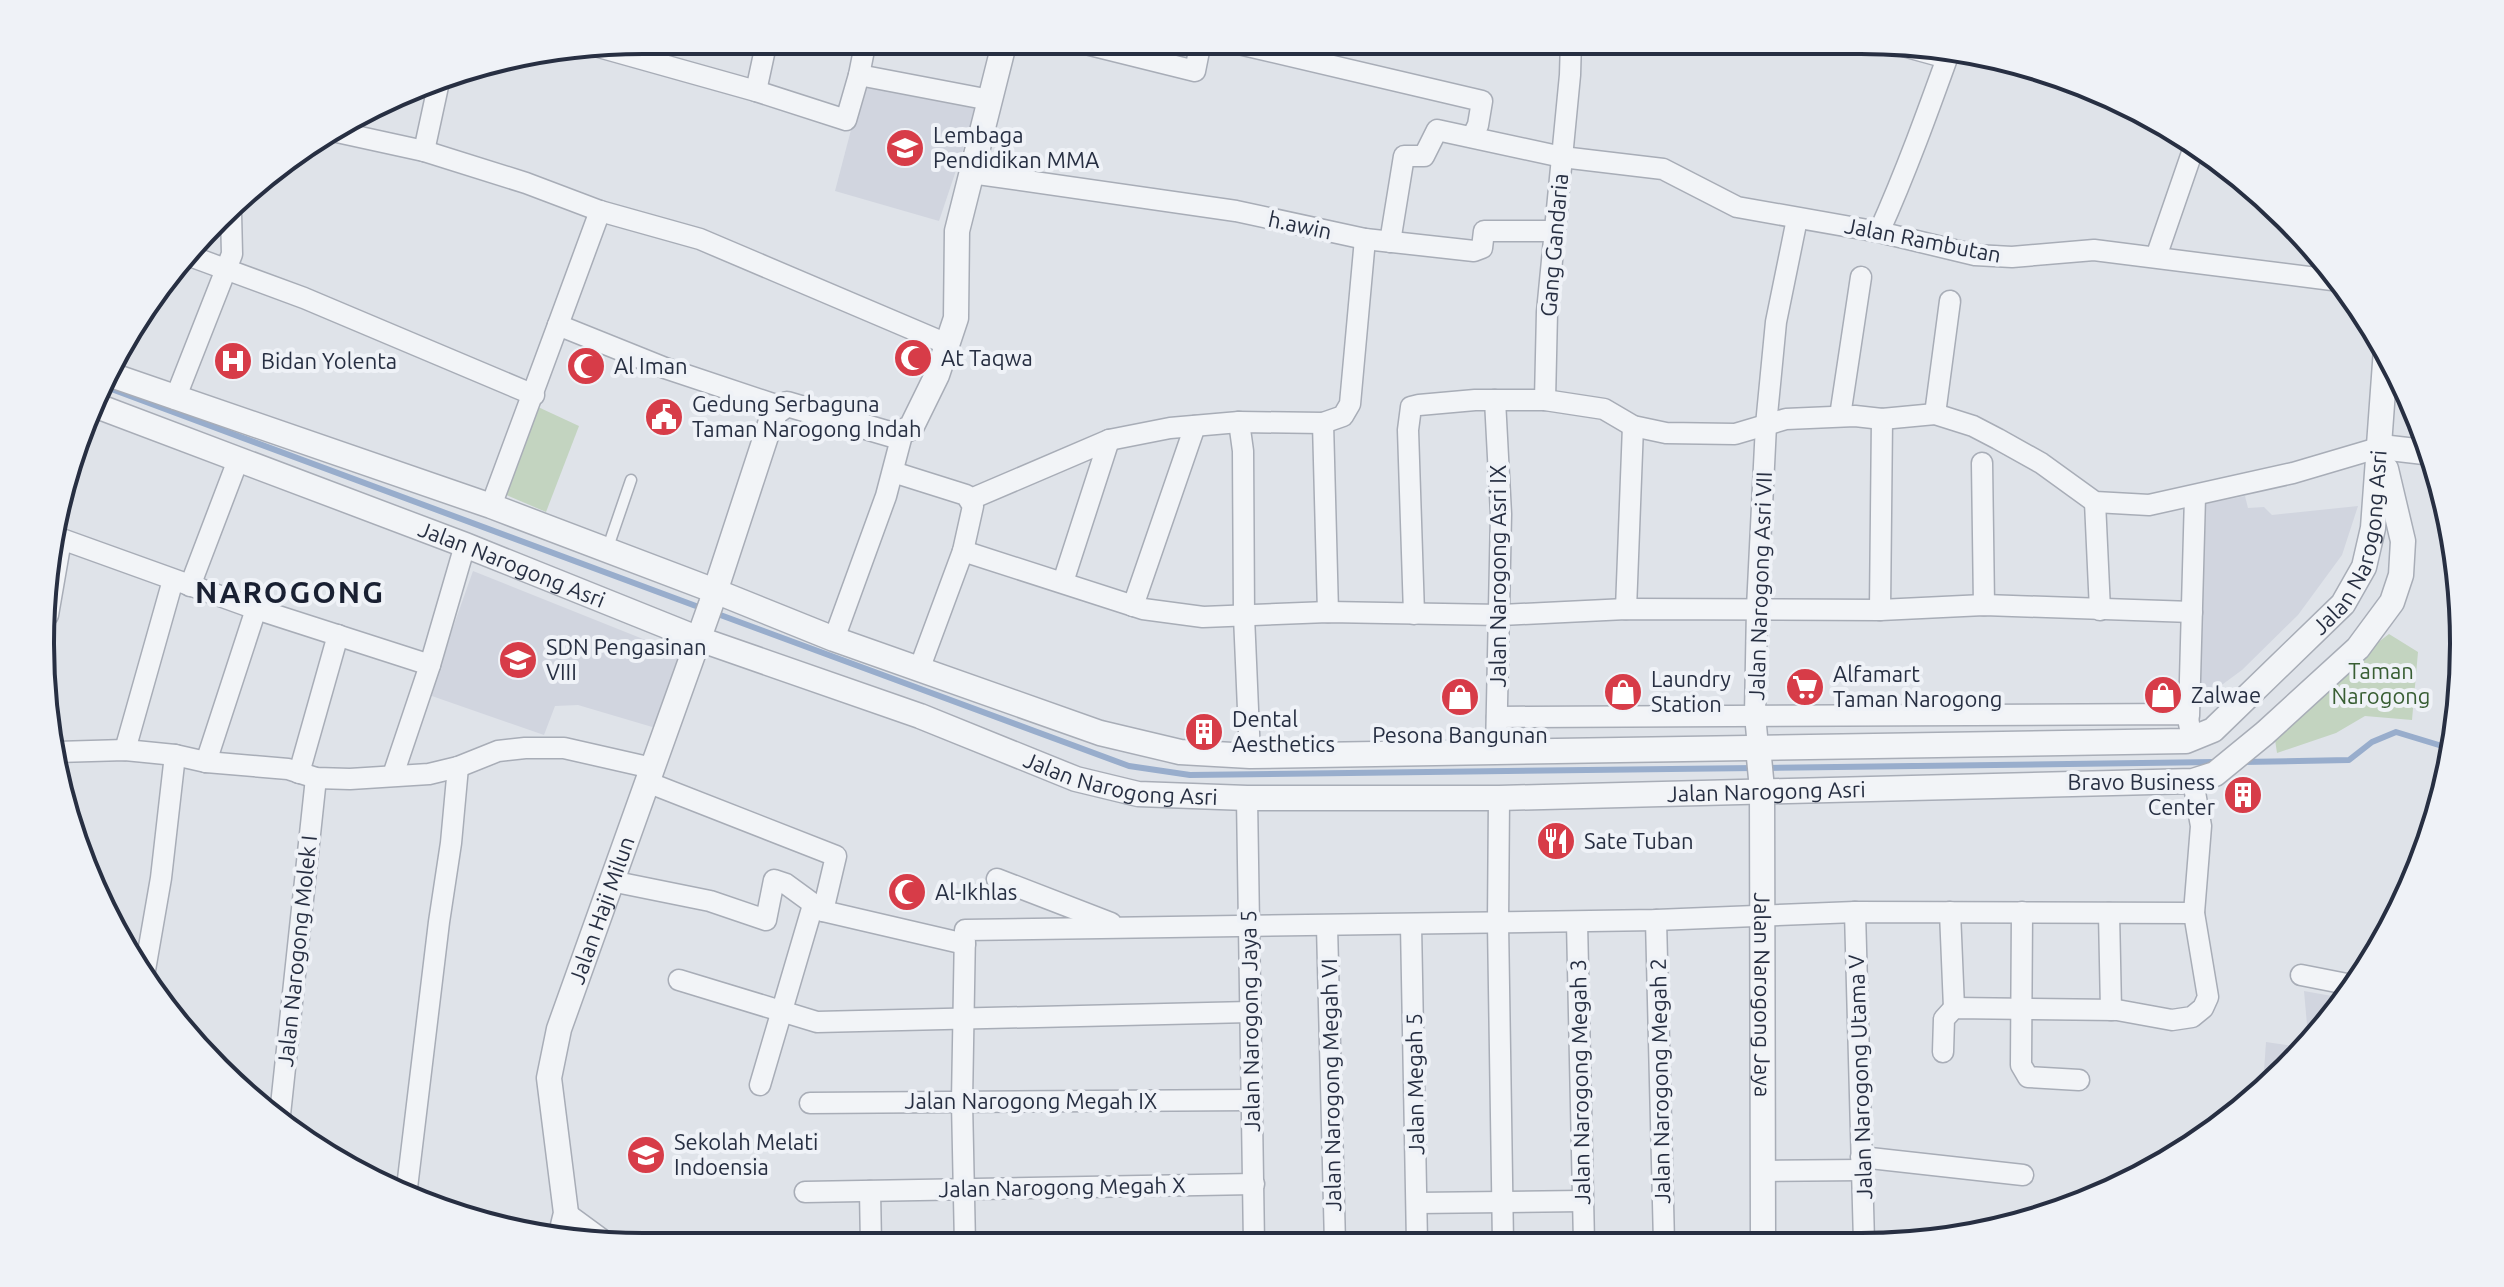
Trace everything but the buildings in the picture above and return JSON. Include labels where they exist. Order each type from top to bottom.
[{"type":"street","points":[[626,54],[846,120],[863,54]]},
{"type":"street","points":[[756,91],[764,54]]},
{"type":"street","points":[[558,325],[665,368],[782,407],[793,405],[893,435],[911,428],[937,375],[956,318],[957,231],[1002,54]]},
{"type":"street","points":[[1126,54],[1195,71],[1198,54]]},
{"type":"street","points":[[1281,54],[1482,101],[1478,125],[1472,137]]},
{"type":"street","name":"Gang Gandaria","points":[[1545,400],[1547,312],[1570,54]]},
{"type":"street","points":[[1879,232],[1907,171],[1946,60]]},
{"type":"street","points":[[859,75],[990,100]]},
{"type":"street","points":[[424,151],[437,92]]},
{"type":"street","name":"Jalan Rambutan","points":[[1390,242],[1404,156],[1424,156],[1437,130],[1562,157],[1663,169],[1737,207],[1879,232],[1975,255],[2012,257],[2094,250],[2323,279]]},
{"type":"street","points":[[347,134],[424,151],[526,183],[600,211],[700,239],[947,344]]},
{"type":"street","points":[[2156,257],[2191,155]]},
{"type":"street","name":"h.awin","points":[[971,173],[1236,211],[1365,239],[1474,251],[1482,248],[1484,231],[1555,231]]},
{"type":"street","points":[[491,506],[600,211]]},
{"type":"street","name":"Jalan Narogong Asri VII","points":[[1760,768],[1755,715],[1766,425],[1776,322],[1797,219]]},
{"type":"street","points":[[175,399],[232,254],[229,225]]},
{"type":"street","points":[[971,499],[1109,440],[1170,428],[1239,422],[1323,423],[1343,416],[1350,404],[1365,239]]},
{"type":"street","points":[[197,259],[375,327],[534,395]]},
{"type":"street","points":[[1840,416],[1861,277]]},
{"type":"street","points":[[1935,414],[1950,301]]},
{"type":"street","points":[[2381,447],[2385,375]]},
{"type":"street","name":"Jalan Narogong Asri","points":[[118,378],[491,506],[607,550],[707,615],[920,716],[1076,779],[1138,794],[1247,798],[1499,798],[1760,768],[2119,742],[2186,741],[2191,727],[2213,730],[2343,604],[2364,567],[2369,548],[2381,447]]},
{"type":"street","points":[[1414,614],[1408,430],[1411,407],[1495,400],[1545,400],[1604,409],[1633,426],[1666,433],[1735,434],[1786,419],[1840,416],[1882,419],[1935,414],[1973,426],[1998,439],[2041,463],[2095,502],[2149,505],[2293,473],[2381,447],[2418,451]]},
{"type":"street","name":"Jalan Narogong Asri IX","points":[[1495,400],[1501,514],[1496,751]]},
{"type":"street","name":"Jalan Haji Milun","points":[[563,1227],[566,1213],[549,1078],[559,1029],[707,615],[770,424],[782,407]]},
{"type":"street","name":"Jalan Narogong Asri","points":[[103,408],[465,545],[707,615],[834,639],[1100,733],[1180,752],[1250,756],[1496,751],[1760,768],[2193,781],[2215,774],[2232,762],[2358,648],[2392,602],[2401,575],[2403,548],[2381,447]]},
{"type":"street","points":[[1880,610],[1882,419]]},
{"type":"street","points":[[1239,422],[1243,451],[1244,616],[1250,756]]},
{"type":"street","points":[[1323,423],[1328,612]]},
{"type":"street","points":[[1133,606],[1195,426]]},
{"type":"street","points":[[1626,609],[1633,426]]},
{"type":"street","points":[[834,639],[893,472],[903,431]]},
{"type":"street","points":[[1063,582],[1109,440]]},
{"type":"street","points":[[125,750],[182,583],[238,460]]},
{"type":"street","points":[[1982,463],[1984,605]]},
{"type":"street","points":[[893,472],[966,495],[973,506],[963,551],[920,667]]},
{"type":"street","points":[[1497,717],[2117,716],[2191,727],[2195,496]]},
{"type":"street","points":[[2095,502],[2100,610]]},
{"type":"street","points":[[63,540],[256,609],[430,665]]},
{"type":"street","points":[[393,775],[430,665],[465,545]]},
{"type":"street","points":[[2369,548],[2403,548]]},
{"type":"street","points":[[963,551],[1133,606],[1203,617],[1328,612],[1501,615],[1626,609],[1880,610],[1984,605],[2192,612]]},
{"type":"street","points":[[206,762],[256,609]]},
{"type":"street","name":"Jalan Narogong Molek I","points":[[280,1107],[307,776],[338,635]]},
{"type":"street","points":[[2117,716],[2119,742]]},
{"type":"street","points":[[64,752],[125,750],[206,762],[254,765],[307,776],[350,779],[429,774],[458,767],[498,751],[564,748],[650,775],[836,856],[760,1085]]},
{"type":"street","points":[[147,961],[161,878],[175,755]]},
{"type":"street","points":[[408,1183],[458,767]]},
{"type":"street","name":"Jalan Narogong Jaya","points":[[1760,768],[1763,1233]]},
{"type":"street","points":[[1954,1008],[2111,1010],[2172,1020],[2192,1017],[2203,1008],[2208,997],[2194,913],[2201,826],[2193,781]]},
{"type":"street","name":"Jalan Narogong Jaya 5","points":[[1247,798],[1254,1233]]},
{"type":"street","points":[[1499,798],[1503,1233]]},
{"type":"street","points":[[997,879],[1118,926]]},
{"type":"street","points":[[611,881],[710,901],[766,920],[774,880],[786,884],[818,908],[965,944]]},
{"type":"street","points":[[965,1233],[962,1102],[965,930],[1577,922],[1855,912],[2194,913]]},
{"type":"street","name":"Jalan Narogong Utama V","points":[[1855,912],[1864,1233]]},
{"type":"street","points":[[1943,1052],[1944,1019],[1954,1008],[1950,912]]},
{"type":"street","points":[[2022,912],[2021,1065],[2028,1077],[2079,1080]]},
{"type":"street","points":[[2109,913],[2111,1010]]},
{"type":"street","name":"Jalan Narogong Megah 2","points":[[1656,920],[1664,1233]]},
{"type":"street","name":"Jalan Narogong Megah 3","points":[[1577,922],[1584,1233]]},
{"type":"street","name":"Jalan Megah 5","points":[[1411,925],[1417,1233]]},
{"type":"street","name":"Jalan Narogong Megah VI","points":[[1327,926],[1335,1233]]},
{"type":"street","points":[[2301,975],[2342,983]]},
{"type":"street","points":[[679,980],[782,1013],[829,1023],[1250,1012]]},
{"type":"street","name":"Jalan Narogong Megah IX","points":[[810,1103],[1252,1100]]},
{"type":"street","points":[[1763,1171],[1862,1164],[2023,1175]]},
{"type":"street","name":"Jalan Narogong Megah X","points":[[805,1192],[1254,1184]]},
{"type":"street","points":[[870,1191],[871,1233]]},
{"type":"street","points":[[1417,1203],[1582,1201]]},
{"type":"street","points":[[566,1213],[590,1230]]},
{"type":"lane","points":[[607,550],[631,480]]},
{"type":"shaded area","name":"Lembaga Pendidikan MMA","points":[[863,84],[978,105],[939,221],[835,191]]},
{"type":"shaded area","points":[[2245,496],[2248,508],[2264,507],[2272,515],[2358,506],[2342,555],[2298,615],[2242,670],[2200,701],[2205,504]]},
{"type":"shaded area","name":"SDN Pengasinan VIII","points":[[473,571],[683,655],[659,729],[578,705],[555,706],[544,735],[429,695]]},
{"type":"shaded area","points":[[2304,991],[2332,996],[2328,1002],[2307,1028]]},
{"type":"shaded area","points":[[2266,1042],[2291,1046],[2277,1060],[2264,1073]]},
{"type":"green space","points":[[538,407],[579,426],[546,512],[504,494]]},
{"type":"green space","name":"Taman Narogong","points":[[2389,634],[2418,652],[2412,720],[2365,716],[2336,733],[2277,753],[2274,733],[2335,675]]},
{"type":"waterway","points":[[112,389],[704,609]]},
{"type":"waterway","points":[[715,613],[1129,766],[1190,775],[1755,768]]},
{"type":"waterway","points":[[2242,762],[2349,760],[2372,742],[2396,732],[2441,746]]},
{"type":"waterway","points":[[1766,768],[2215,762]]},
{"type":"place","name":"Lembaga Pendidikan MMA","points":[[905,148]]},
{"type":"place","name":"At Taqwa","points":[[913,358]]},
{"type":"place","name":"Bidan Yolenta","points":[[233,361]]},
{"type":"place","name":"Al Iman","points":[[586,366]]},
{"type":"place","name":"Gedung Serbaguna Taman Narogong Indah","points":[[664,417]]},
{"type":"place","name":"SDN Pengasinan VIII","points":[[518,660]]},
{"type":"place","name":"Alfamart Taman Narogong","points":[[1805,687]]},
{"type":"place","name":"Laundry Station","points":[[1623,692]]},
{"type":"place","name":"Zalwae","points":[[2163,695]]},
{"type":"place","name":"Pesona Bangunan","points":[[1460,697]]},
{"type":"place","name":"Dental Aesthetics","points":[[1204,732]]},
{"type":"place","name":"Bravo Business Center","points":[[2243,795]]},
{"type":"place","name":"Sate Tuban","points":[[1556,841]]},
{"type":"place","name":"Al-Ikhlas","points":[[907,892]]},
{"type":"place","name":"Sekolah Melati Indoensia","points":[[646,1155]]},
{"type":"district","name":"NAROGONG","points":[[290,593]]}]
